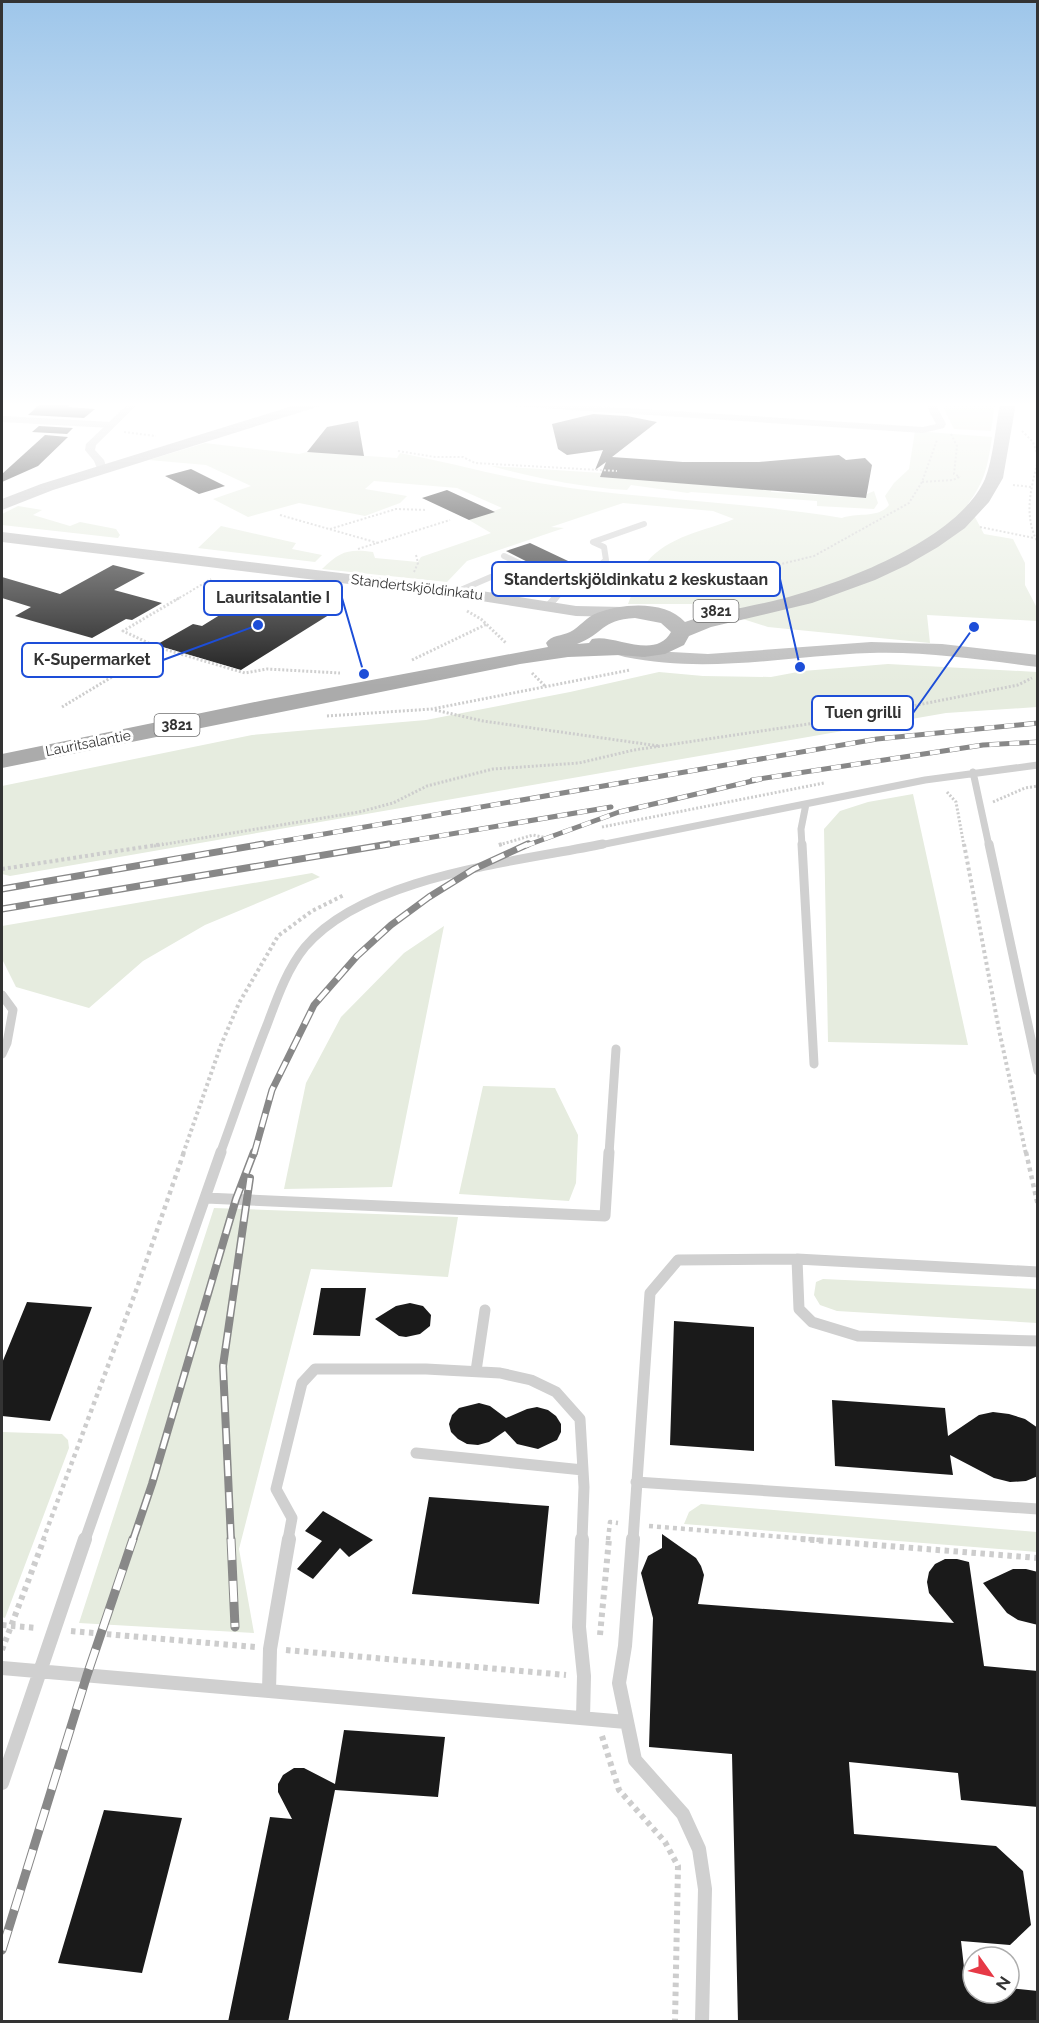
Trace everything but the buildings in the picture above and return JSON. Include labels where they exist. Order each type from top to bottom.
[{"type":"main road","name":"3821","points":[[681,634],[696,625],[802,600],[867,575],[944,536],[984,497]]},
{"type":"main road","name":"3821","points":[[654,605],[699,614],[794,594],[867,575]]},
{"type":"main road","points":[[623,612],[654,605],[675,623],[681,634]]},
{"type":"main road","name":"Lauritsalantie","points":[[2,761],[348,682],[550,645],[579,636],[603,617],[623,612]]},
{"type":"main road","points":[[589,629],[591,638],[626,657]]},
{"type":"main road","name":"Lauritsalantie","points":[[348,682],[573,649],[626,657],[670,645],[681,634]]},
{"type":"street","points":[[2,505],[23,497]]},
{"type":"street","name":"Standertskjöldinkatu","points":[[2,537],[456,592],[547,607],[592,612],[623,612]]},
{"type":"street","name":"Standertskjöldinkatu","points":[[547,607],[583,621],[589,629]]},
{"type":"street","points":[[681,634],[690,647],[708,653],[751,658]]},
{"type":"street","points":[[626,657],[700,661],[897,647],[1038,661]]},
{"type":"lane","points":[[560,585],[599,568],[606,560],[604,547],[593,542],[644,524]]},
{"type":"lane","points":[[504,556],[551,578],[560,585]]},
{"type":"lane","points":[[456,592],[521,564]]},
{"type":"lane","points":[[547,607],[560,593],[560,585]]},
{"type":"lane","points":[[2,1783],[53,1629],[259,1044],[285,981],[305,948],[342,915],[394,889],[444,876],[926,780],[1038,765]]},
{"type":"lane","points":[[973,772],[1038,1071]]},
{"type":"lane","points":[[806,804],[801,830],[814,1064]]},
{"type":"lane","points":[[2,995],[14,1010],[7,1043],[2,1054]]},
{"type":"lane","points":[[206,1198],[605,1216],[616,1048]]},
{"type":"lane","points":[[797,1259],[799,1309],[812,1322],[858,1336],[1038,1341]]},
{"type":"lane","points":[[702,2022],[705,1889],[699,1849],[683,1814],[635,1760],[619,1683],[625,1646],[650,1293],[678,1260],[797,1259],[1038,1272]]},
{"type":"lane","points":[[476,1371],[485,1310]]},
{"type":"lane","points":[[269,1691],[270,1649],[292,1518],[276,1489],[302,1383],[315,1369],[500,1373],[531,1380],[556,1392],[580,1419],[583,1470],[579,1627],[590,1719]]},
{"type":"lane","points":[[416,1453],[583,1470]]},
{"type":"lane","points":[[636,1482],[1038,1509]]},
{"type":"lane","points":[[2,1668],[626,1722]]},
{"type":"path","points":[[654,605],[814,556],[909,503],[912,497]]},
{"type":"path","points":[[1030,497],[1027,515],[1028,526],[1038,543]]},
{"type":"path","points":[[330,529],[396,509],[427,510]]},
{"type":"path","points":[[884,509],[891,512]]},
{"type":"path","points":[[280,515],[378,543]]},
{"type":"path","points":[[358,549],[450,520]]},
{"type":"path","points":[[979,526],[1034,538]]},
{"type":"path","points":[[412,576],[418,563],[416,555]]},
{"type":"path","points":[[215,576],[123,631],[134,634],[157,647],[245,672],[267,669],[348,682]]},
{"type":"path","points":[[410,661],[487,624]]},
{"type":"path","points":[[62,707],[155,651],[157,647]]},
{"type":"path","points":[[626,657],[546,688],[432,709],[483,721],[663,746]]},
{"type":"path","points":[[531,671],[546,688]]},
{"type":"path","points":[[2,868],[20,868],[358,812],[393,803],[427,786],[493,769],[579,763],[634,750],[713,740],[944,701],[1018,686],[1038,674]]},
{"type":"path","points":[[926,780],[946,791],[956,802],[999,1030],[1038,1206]]},
{"type":"path","points":[[600,828],[831,782]]},
{"type":"path","points":[[956,802],[996,802],[1024,788],[1038,786]]},
{"type":"path","points":[[499,846],[533,835],[550,839]]},
{"type":"path","points":[[2,1651],[137,1288],[221,1045],[238,1003],[278,936],[312,911],[348,893]]},
{"type":"path","points":[[600,1640],[610,1522],[1038,1558]]},
{"type":"path","points":[[2,1625],[584,1676]]},
{"type":"path","points":[[590,1719],[619,1790],[665,1842],[678,1866],[675,2022]]},
{"type":"shaded area","points":[[406,497],[400,503],[365,516],[299,503],[248,517],[213,499]]},
{"type":"shaded area","points":[[478,497],[653,497],[842,518],[873,514],[889,505],[886,497],[972,497],[968,504],[984,534],[1013,539],[1025,563],[1025,585],[1037,608],[1037,621],[927,615],[930,643],[768,627],[696,604],[628,604],[641,571],[656,553],[676,540],[734,519],[713,511],[623,503],[551,527],[564,528],[467,561],[447,582],[322,569],[334,558],[351,551],[373,552],[375,558],[418,562],[421,557],[491,533],[469,520],[502,508]]},
{"type":"shaded area","points":[[767,497],[876,497],[878,503],[874,509],[817,506],[817,501]]},
{"type":"shaded area","points":[[18,506],[42,510],[33,515],[70,526],[80,522],[116,529],[120,535],[118,538],[2,525],[2,514]]},
{"type":"shaded area","points":[[221,526],[296,543],[292,549],[322,555],[315,562],[198,548]]},
{"type":"shaded area","points":[[888,664],[1037,672],[1037,707],[946,713],[10,876],[2,874],[2,786],[252,735],[426,720],[659,672],[703,676],[771,677],[803,671]]},
{"type":"shaded area","points":[[913,794],[968,1045],[828,1042],[824,829],[840,811],[868,802]]},
{"type":"shaded area","points":[[312,873],[320,877],[205,925],[143,961],[89,1008],[16,987],[2,959],[2,926]]},
{"type":"shaded area","points":[[444,926],[392,1187],[284,1189],[306,1083],[341,1017],[404,953]]},
{"type":"shaded area","points":[[483,1086],[555,1088],[578,1135],[576,1183],[569,1201],[459,1194]]},
{"type":"shaded area","points":[[214,1208],[458,1217],[448,1277],[311,1269],[239,1549],[254,1633],[79,1623]]},
{"type":"shaded area","points":[[823,1279],[1037,1289],[1037,1323],[837,1311],[820,1305],[814,1295],[816,1282]]},
{"type":"shaded area","points":[[2,1432],[62,1434],[68,1440],[69,1448],[5,1618],[2,1617]]},
{"type":"shaded area","points":[[701,1504],[1037,1532],[1037,1552],[684,1524],[689,1512]]},
{"type":"railway","points":[[254,846],[877,739],[1038,723]]},
{"type":"railway","points":[[752,780],[983,745],[1038,742]]},
{"type":"railway","points":[[525,846],[619,812],[761,779]]},
{"type":"railway","points":[[380,846],[611,807]]},
{"type":"railway","points":[[2,889],[263,844]]},
{"type":"railway","points":[[2,909],[389,844]]},
{"type":"railway","points":[[254,1154],[272,1090],[314,1005],[357,956],[391,925],[429,897],[474,869],[528,844]]},
{"type":"railway","points":[[133,1540],[152,1484],[236,1199],[254,1152]]},
{"type":"railway","points":[[231,1540],[223,1366],[250,1178]]},
{"type":"railway","points":[[2,1950],[87,1675],[133,1539]]},
{"type":"railway","points":[[231,1539],[235,1627]]},
{"type":"place","name":"K-Supermarket","points":[[258,625]]},
{"type":"place","name":"Tuen grilli","points":[[974,627]]},
{"type":"place","name":"Standertskjöldinkatu 2 keskustaan","points":[[800,667]]},
{"type":"place","name":"Lauritsalantie I","points":[[364,674]]}]
